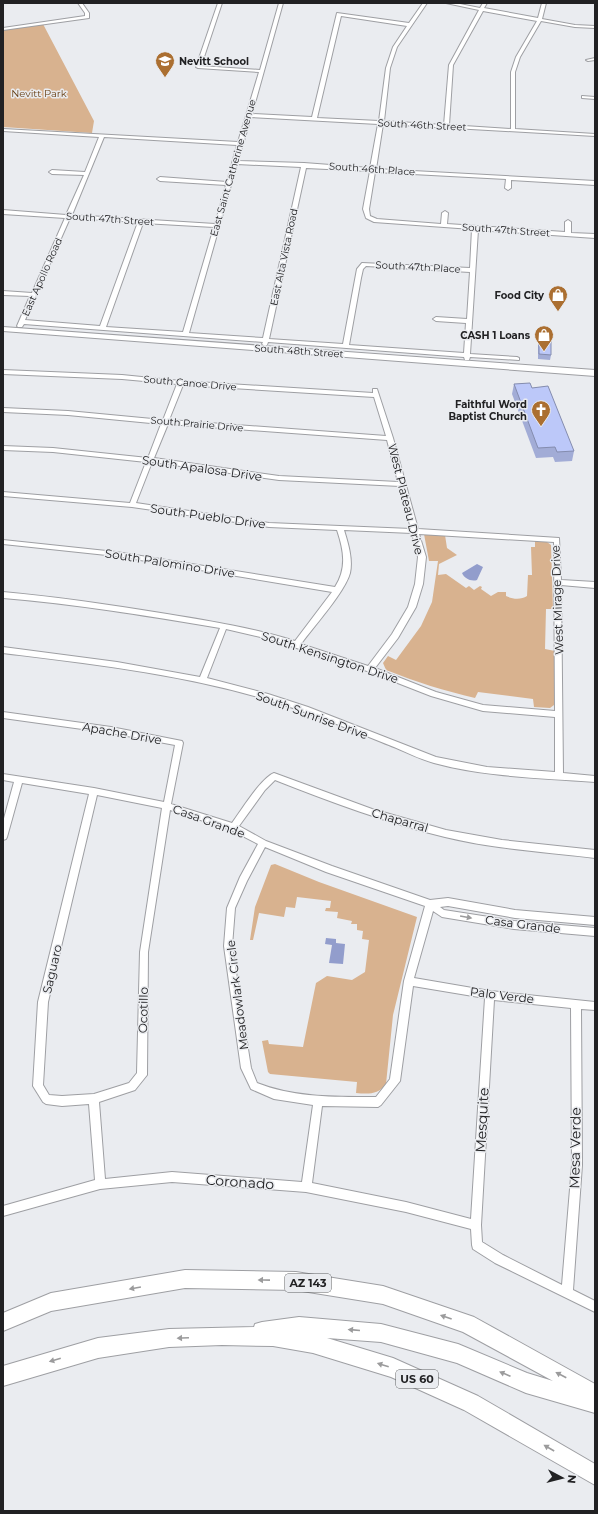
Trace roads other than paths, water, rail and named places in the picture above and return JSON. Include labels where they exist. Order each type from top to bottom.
[{"type":"highway","name":"AZ 143","points":[[3,1322],[51,1302],[184,1279],[296,1281],[383,1295],[467,1324],[578,1384],[595,1395]]},
{"type":"highway","points":[[222,1336],[299,1326],[381,1333],[458,1354],[526,1383],[595,1403]]},
{"type":"highway","name":"US 60","points":[[3,1376],[98,1348],[169,1338],[222,1336],[273,1337],[313,1344],[393,1368],[471,1403],[595,1475]]},
{"type":"main road","name":"South 48th Street","points":[[3,329],[20,326],[467,359],[595,373]]},
{"type":"street","points":[[81,3],[87,3]]},
{"type":"street","points":[[3,29],[87,17],[87,13],[81,3]]},
{"type":"street","points":[[220,3],[198,66],[261,71]]},
{"type":"street","name":"East Saint Catherine Avenue","points":[[186,333],[236,162],[239,144],[281,3]]},
{"type":"street","points":[[373,170],[388,68],[394,47],[425,3]]},
{"type":"street","points":[[448,3],[575,26],[595,27]]},
{"type":"street","points":[[446,126],[451,65],[485,3]]},
{"type":"street","points":[[513,130],[513,72],[518,58],[540,20],[544,3]]},
{"type":"street","points":[[314,119],[339,14],[410,25]]},
{"type":"street","points":[[588,60],[595,59]]},
{"type":"street","points":[[584,97],[595,98]]},
{"type":"street","name":"South 46th Street","points":[[248,115],[595,135]]},
{"type":"street","points":[[3,130],[239,144]]},
{"type":"street","name":"East Apollo Road","points":[[20,326],[87,174],[102,136]]},
{"type":"street","name":"South 46th Place","points":[[236,162],[595,183]]},
{"type":"street","name":"East Alta Vista Road","points":[[265,344],[304,165]]},
{"type":"street","name":"South 47th Street","points":[[373,170],[366,209],[368,217],[376,221],[595,236]]},
{"type":"street","points":[[52,172],[87,174]]},
{"type":"street","points":[[508,188],[509,178]]},
{"type":"street","points":[[160,179],[229,184]]},
{"type":"street","name":"South 47th Street","points":[[3,212],[217,226]]},
{"type":"street","name":"South 47th Street","points":[[444,226],[445,213]]},
{"type":"street","points":[[103,327],[141,221]]},
{"type":"street","name":"South 47th Street","points":[[568,222],[568,235]]},
{"type":"street","points":[[467,359],[475,228]]},
{"type":"street","name":"South 47th Place","points":[[346,346],[358,278],[360,269],[364,264],[472,270]]},
{"type":"street","points":[[3,293],[34,295]]},
{"type":"street","points":[[436,319],[469,321]]},
{"type":"street","name":"South 48th Street","points":[[20,326],[103,327],[186,333],[265,344],[346,346],[467,359],[517,359]]},
{"type":"street","name":"South Canoe Drive","points":[[3,372],[122,377],[181,383],[376,392]]},
{"type":"street","points":[[132,505],[181,383]]},
{"type":"street","name":"West Plateau Drive","points":[[370,669],[395,636],[412,608],[419,584],[422,557],[376,392]]},
{"type":"street","name":"South Prairie Drive","points":[[3,410],[68,413],[165,422],[390,438]]},
{"type":"street","name":"South Apalosa Drive","points":[[3,448],[52,450],[150,460],[279,478],[402,484]]},
{"type":"street","name":"South Pueblo Drive","points":[[3,494],[132,505],[269,525],[414,531]]},
{"type":"street","points":[[297,644],[346,575],[346,550],[340,528]]},
{"type":"street","name":"West Mirage Drive","points":[[414,531],[557,540],[559,582],[559,777]]},
{"type":"street","name":"South Palomino Drive","points":[[3,542],[116,554],[336,590]]},
{"type":"street","points":[[559,582],[595,585]]},
{"type":"street","name":"South Kensington Drive","points":[[3,595],[46,599],[224,626],[270,636],[297,644],[370,669],[434,694],[483,708],[559,714]]},
{"type":"street","points":[[203,680],[224,626]]},
{"type":"street","name":"South Sunrise Drive","points":[[3,650],[117,665],[203,680],[268,697],[305,709],[435,760],[487,770],[595,779]]},
{"type":"street","name":"Apache Drive","points":[[3,715],[112,730],[179,743],[167,806]]},
{"type":"street","name":"Chaparral","points":[[234,827],[262,788],[274,776],[401,823],[471,839],[595,854]]},
{"type":"street","name":"Casa Grande","points":[[3,777],[94,791],[167,806],[234,827],[263,843],[329,869],[430,904],[442,913],[507,924],[595,932]]},
{"type":"street","points":[[3,837],[19,779]]},
{"type":"street","name":"Saguaro","points":[[94,791],[44,1002],[38,1086],[46,1099],[62,1101],[94,1099]]},
{"type":"street","name":"Ocotillo","points":[[94,1099],[132,1087],[142,1075],[144,952],[167,806]]},
{"type":"street","name":"Meadowlark Circle","points":[[263,843],[243,880],[231,908],[228,946],[246,1068],[254,1086],[274,1094],[318,1101],[378,1102],[395,1081],[409,981],[430,904]]},
{"type":"street","name":"Casa Grande","points":[[430,904],[448,902],[515,914],[595,921]]},
{"type":"street","name":"Palo Verde","points":[[409,981],[490,995],[595,1006]]},
{"type":"street","name":"Mesquite","points":[[490,995],[476,1225],[477,1245],[499,1259],[567,1293]]},
{"type":"street","name":"Mesa Verde","points":[[567,1293],[577,1165],[576,1004]]},
{"type":"street","points":[[94,1099],[100,1184]]},
{"type":"street","points":[[306,1187],[318,1101]]},
{"type":"street","name":"Coronado","points":[[3,1211],[100,1184],[172,1177],[306,1187],[406,1207],[476,1225]]},
{"type":"street","points":[[567,1293],[595,1307]]},
{"type":"water","points":[[477,564],[483,567],[477,580],[470,580],[464,576],[462,573]]},
{"type":"water","points":[[326,938],[336,939],[336,943],[345,944],[343,964],[329,963],[332,945],[325,944]]},
{"type":"place","name":"Nevitt School","points":[[165,78]]},
{"type":"place","name":"Food City","points":[[558,312]]},
{"type":"place","name":"CASH 1 Loans","points":[[544,352]]},
{"type":"place","name":"Faithful Word Baptist Church","points":[[541,427]]},
{"type":"park label","name":"Nevitt Park","points":[[39,93]]}]
